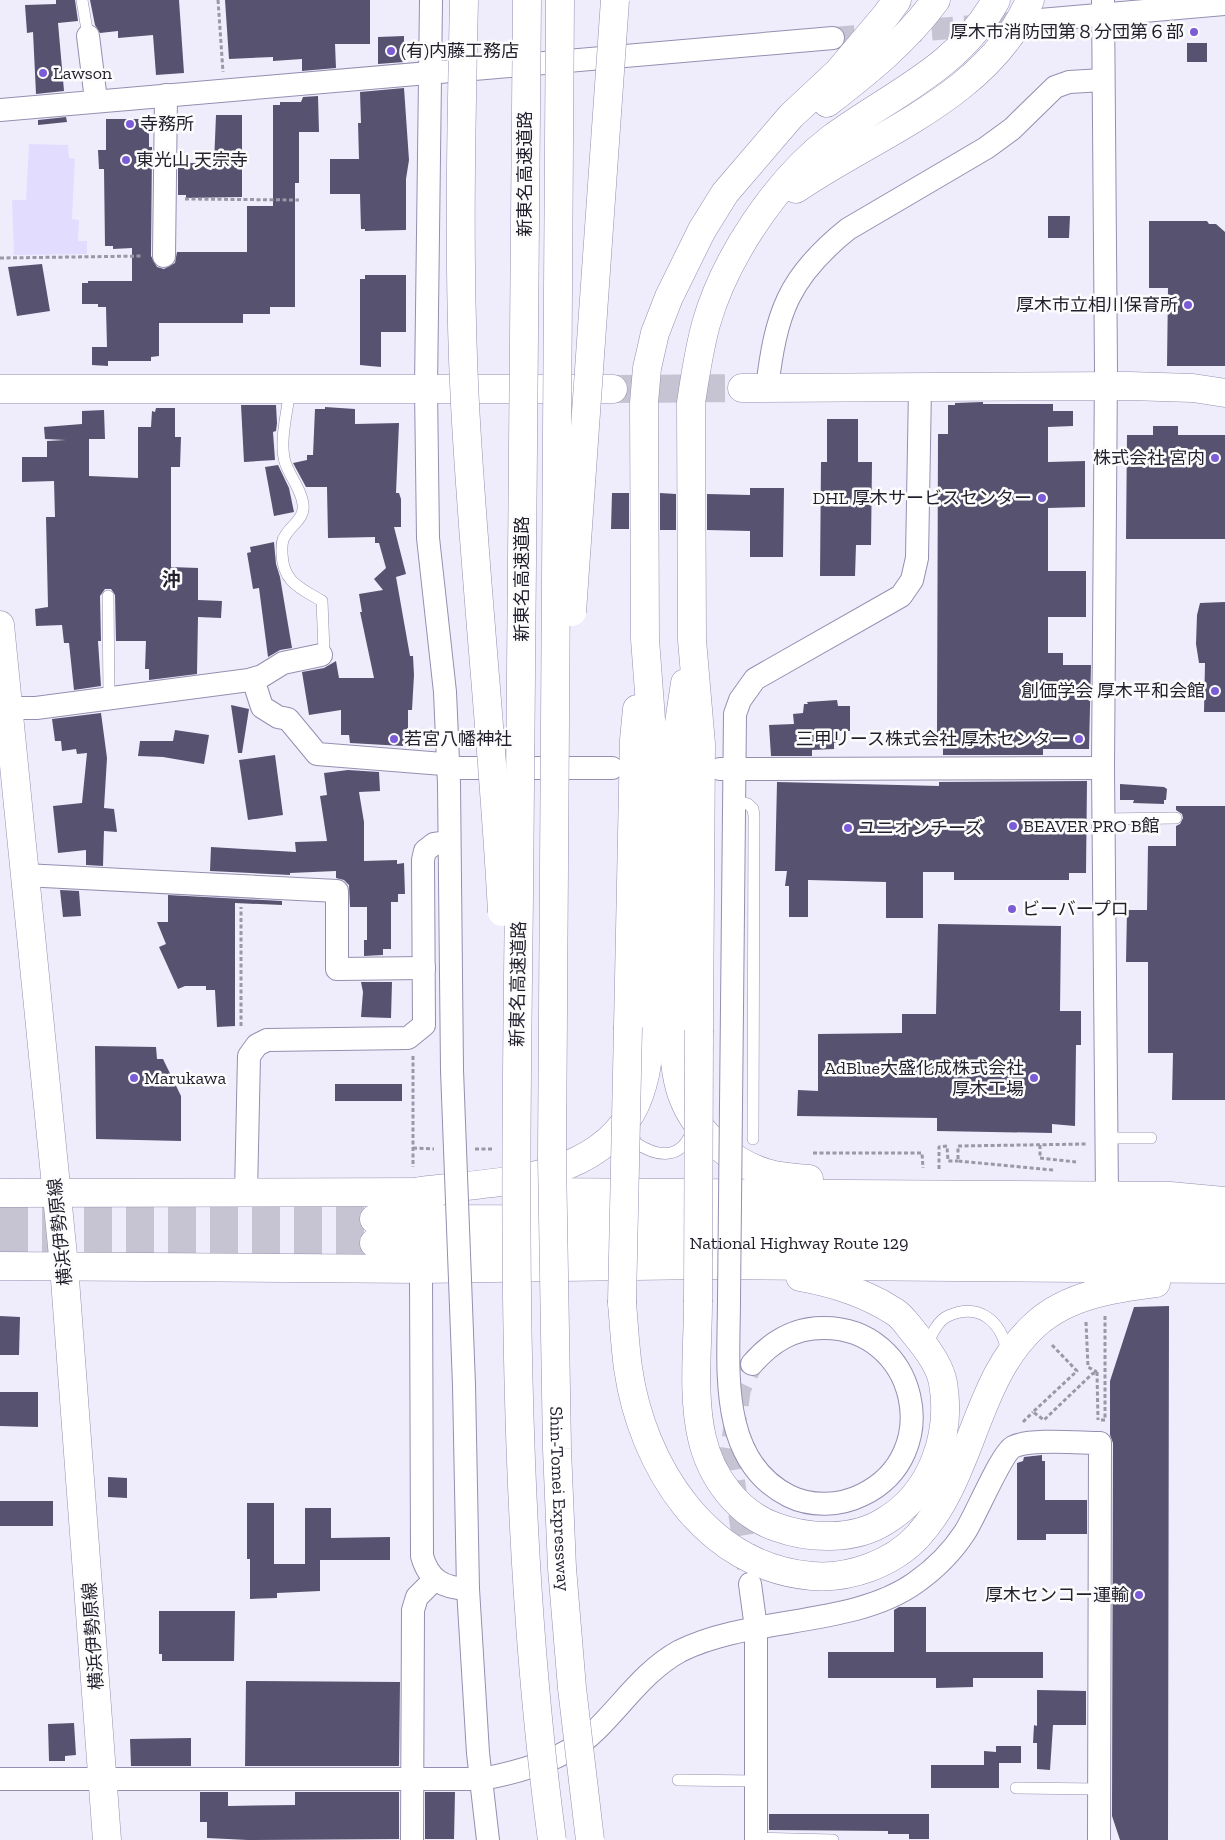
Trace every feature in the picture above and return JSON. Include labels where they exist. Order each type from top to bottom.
[{"type":"main road","points":[[464,0],[460,224],[465,402],[495,783],[516,1158]]},
{"type":"main road","name":"新東名高速道路","points":[[516,1158],[527,0]]},
{"type":"main road","name":"新東名高速道路","points":[[552,1157],[560,0]]},
{"type":"main road","points":[[552,1157],[565,970],[571,617],[615,0]]},
{"type":"main road","points":[[0,1193],[246,1193],[417,1179],[536,1176],[569,1166],[589,1155],[612,1135],[630,1114],[640,1094],[648,1063],[651,1032],[653,746],[645,639],[644,403],[647,368],[655,333],[669,297],[702,230],[726,193],[791,116],[838,72],[897,0]]},
{"type":"main road","points":[[751,162],[870,69],[921,20],[936,0]]},
{"type":"main road","points":[[706,1265],[824,1281],[864,1294],[897,1313],[926,1347],[943,1382],[945,1413],[943,1442],[929,1476],[909,1502],[885,1522],[853,1534],[822,1536],[789,1532],[763,1523],[735,1502],[714,1471],[702,1438],[697,1396],[701,744],[692,640],[692,403],[696,368],[707,323],[731,264],[757,222],[784,185],[833,138],[930,74],[954,53],[989,12],[996,0]]},
{"type":"main road","points":[[757,222],[787,195],[818,173],[932,105],[965,83],[1035,10]]},
{"type":"main road","points":[[754,388],[1106,386],[1193,388],[1225,393]]},
{"type":"main road","points":[[0,389],[426,388],[613,390]]},
{"type":"main road","name":"横浜伊勢原線","points":[[0,625],[4,708],[24,875],[64,1266],[104,1779],[107,1840]]},
{"type":"main road","points":[[645,639],[634,740],[622,1303],[628,1368],[639,1416],[654,1456],[671,1486],[698,1521],[724,1544],[760,1564],[789,1574],[826,1577],[855,1572],[889,1558],[917,1537],[938,1509],[955,1482],[1008,1356],[1037,1323],[1060,1308],[1084,1297],[1114,1288],[1225,1277]]},
{"type":"main road","points":[[692,640],[676,743],[673,1031],[675,1067],[682,1096],[696,1122],[711,1139],[738,1161],[774,1175],[963,1193]]},
{"type":"main road","name":"Shin-Tomei Expressway","points":[[552,1157],[556,1449],[562,1568],[572,1688],[590,1840]]},
{"type":"main road","name":"Shin-Tomei Expressway","points":[[516,1158],[522,1452],[527,1572],[536,1693],[552,1840]]},
{"type":"main road","points":[[417,1179],[963,1193],[1170,1196],[1225,1201]]},
{"type":"main road","name":"National Highway Route 129","points":[[1225,1220],[374,1231],[1225,1244]]},
{"type":"main road","points":[[0,1266],[421,1269],[706,1265],[1225,1269]]},
{"type":"street","points":[[431,0],[426,388],[428,538],[445,692],[448,768],[452,1070],[464,1385],[468,1589],[488,1840]]},
{"type":"street","points":[[1035,10],[1225,4]]},
{"type":"street","points":[[1103,8],[1106,386],[1104,819],[1099,1141],[1106,1195]]},
{"type":"street","points":[[88,36],[96,100]]},
{"type":"street","points":[[0,110],[96,100],[833,38]]},
{"type":"street","points":[[754,388],[789,295],[804,272],[835,239],[848,228],[986,148],[1012,129],[1055,87],[1069,82],[1104,80]]},
{"type":"street","points":[[164,256],[166,95]]},
{"type":"street","points":[[752,1364],[761,1354],[781,1339],[813,1328],[847,1330],[878,1346],[893,1360],[900,1372],[910,1400],[912,1415],[910,1436],[896,1466],[874,1488],[853,1499],[831,1504],[794,1499],[777,1490],[758,1475],[743,1451],[733,1410],[730,1388],[729,1299],[733,800],[726,768],[735,714],[740,700],[755,678],[900,596],[912,580],[917,558],[920,388]]},
{"type":"street","points":[[4,708],[36,708],[253,679],[262,676],[283,663],[320,655]]},
{"type":"street","points":[[253,679],[262,707],[273,714],[288,719],[317,754],[443,764],[448,768],[612,768]]},
{"type":"street","points":[[726,768],[1104,768]]},
{"type":"street","points":[[246,1193],[248,1056],[257,1045],[267,1040],[408,1038],[424,1025],[425,851],[434,844],[449,842]]},
{"type":"street","points":[[24,875],[337,891],[337,969],[424,968]]},
{"type":"street","points":[[421,1269],[422,1556],[424,1566],[434,1580],[445,1587],[468,1589]]},
{"type":"street","points":[[0,1779],[482,1780],[506,1775],[559,1756],[594,1733],[634,1689],[660,1665],[679,1652],[704,1641],[756,1628],[857,1608],[891,1596],[914,1584],[942,1561],[965,1532],[988,1491],[1003,1457],[1013,1447],[1026,1443],[1100,1443],[1099,1840]]},
{"type":"street","points":[[412,1840],[414,1610],[417,1597],[434,1580]]},
{"type":"street","points":[[750,1584],[756,1628],[756,1839]]},
{"type":"lane","points":[[82,0],[88,36]]},
{"type":"lane","points":[[290,388],[284,457],[302,497],[303,506],[302,516],[284,536],[282,565],[286,575],[300,588],[322,601],[324,651],[320,655]]},
{"type":"lane","points":[[108,596],[109,698]]},
{"type":"lane","points":[[733,800],[748,804],[753,809],[754,816],[753,1139]]},
{"type":"lane","points":[[1104,819],[1176,818]]},
{"type":"lane","points":[[630,1114],[631,1131],[636,1143],[660,1154],[677,1152],[687,1144],[696,1122]]},
{"type":"lane","points":[[1099,1141],[1151,1138]]},
{"type":"lane","points":[[926,1347],[934,1329],[947,1316],[967,1312],[981,1314],[994,1322],[1004,1336],[1008,1356]]},
{"type":"lane","points":[[678,1780],[756,1781]]},
{"type":"lane","points":[[1016,1788],[1099,1789]]},
{"type":"lane","points":[[756,1839],[833,1840]]},
{"type":"path","points":[[218,0],[224,90]]},
{"type":"path","points":[[165,199],[299,200]]},
{"type":"path","points":[[0,258],[164,256]]},
{"type":"path","points":[[241,1026],[242,886]]},
{"type":"path","points":[[414,1035],[417,1179]]},
{"type":"path","points":[[958,1161],[958,1146],[1040,1145],[1099,1141]]},
{"type":"path","points":[[1040,1145],[1040,1158],[1076,1162]]},
{"type":"path","points":[[939,1169],[938,1147],[947,1146],[948,1161],[1057,1170]]},
{"type":"path","points":[[813,1153],[922,1153],[923,1168]]},
{"type":"path","points":[[1098,1420],[1105,1420],[1106,1310]]},
{"type":"path","points":[[1086,1321],[1088,1367],[1097,1372]]},
{"type":"path","points":[[1052,1345],[1077,1371],[1034,1412],[1044,1420],[1092,1374],[1097,1372]]},
{"type":"path","points":[[1097,1372],[1100,1443]]},
{"type":"shaded area","points":[[29,144],[68,145],[69,158],[75,159],[72,219],[79,220],[78,241],[87,241],[87,254],[14,255],[12,200],[26,200]]},
{"type":"building","points":[[56,0],[75,0],[78,21],[58,23],[64,91],[36,94],[33,32],[27,33],[25,5],[56,4]]},
{"type":"building","points":[[90,0],[179,0],[184,73],[156,75],[153,35],[118,38],[118,31],[100,33],[95,25]]},
{"type":"building","points":[[225,0],[370,0],[370,44],[335,44],[336,68],[302,71],[302,59],[273,61],[273,57],[229,59]]},
{"type":"building","name":"(有)内藤工務店","points":[[404,36],[404,62],[378,64],[378,37]]},
{"type":"building","points":[[1187,43],[1207,43],[1207,62],[1187,62]]},
{"type":"building","points":[[404,88],[409,160],[406,179],[406,230],[365,231],[365,229],[361,229],[360,194],[330,194],[330,159],[359,159],[358,123],[361,123],[360,92]]},
{"type":"building","points":[[318,96],[319,132],[299,132],[299,183],[295,183],[295,307],[270,307],[270,314],[243,314],[243,323],[159,323],[159,356],[151,357],[151,361],[108,361],[108,366],[92,365],[92,347],[107,347],[106,307],[98,307],[98,304],[82,304],[82,283],[88,283],[88,281],[132,281],[132,248],[113,249],[113,246],[105,246],[104,169],[99,169],[98,150],[106,150],[106,119],[149,119],[149,147],[152,147],[151,256],[157,267],[164,269],[175,263],[177,252],[247,252],[247,206],[273,206],[273,105],[280,105],[280,102],[301,102],[303,97]]},
{"type":"building","points":[[216,115],[242,115],[242,197],[186,198],[186,195],[178,195],[178,163],[214,163]]},
{"type":"building","points":[[66,117],[67,122],[38,125],[38,120]]},
{"type":"building","points":[[1048,216],[1070,216],[1069,238],[1048,238]]},
{"type":"building","points":[[1149,221],[1207,221],[1209,224],[1216,224],[1225,232],[1225,366],[1167,366],[1168,288],[1149,288]]},
{"type":"building","points":[[42,264],[50,311],[17,316],[8,267]]},
{"type":"building","points":[[365,275],[406,275],[406,332],[381,332],[381,367],[360,365],[360,279],[365,279]]},
{"type":"building","points":[[983,402],[983,404],[1053,404],[1053,411],[1073,411],[1073,426],[1048,427],[1048,462],[1085,461],[1085,507],[1048,508],[1048,571],[1086,571],[1086,617],[1048,617],[1048,653],[1063,653],[1063,665],[1091,665],[1089,749],[1043,749],[1043,755],[943,755],[943,733],[937,733],[938,434],[948,434],[948,405]]},
{"type":"building","points":[[241,405],[276,405],[277,423],[276,431],[273,432],[275,460],[244,462]]},
{"type":"building","points":[[325,407],[355,409],[355,424],[399,423],[396,493],[399,493],[401,499],[401,527],[394,527],[406,574],[396,577],[410,656],[413,656],[414,675],[412,710],[408,710],[408,741],[403,741],[403,746],[350,743],[349,735],[341,735],[341,710],[309,715],[302,672],[324,668],[336,661],[339,678],[374,678],[360,612],[362,612],[359,594],[383,590],[374,579],[386,568],[379,543],[375,543],[375,537],[328,538],[327,487],[306,487],[293,463],[307,460],[307,455],[313,455],[315,409],[325,409]]},
{"type":"building","points":[[156,408],[175,408],[175,437],[181,437],[180,467],[171,467],[171,567],[198,568],[198,600],[222,601],[221,618],[198,617],[197,674],[149,680],[149,669],[145,669],[146,641],[116,641],[115,595],[111,589],[105,589],[100,596],[101,641],[98,641],[101,686],[74,690],[69,643],[64,643],[62,625],[36,626],[35,609],[48,607],[46,517],[55,517],[54,481],[22,482],[22,457],[47,457],[47,441],[66,440],[45,439],[44,427],[82,424],[82,411],[104,410],[105,439],[89,439],[89,476],[138,478],[138,427],[151,427],[152,411],[155,412]]},
{"type":"building","points":[[827,419],[858,419],[858,462],[872,462],[871,545],[856,545],[855,576],[820,576],[821,462],[827,462]]},
{"type":"building","points":[[1153,426],[1178,426],[1178,435],[1225,435],[1225,539],[1126,539],[1127,435],[1153,435]]},
{"type":"building","points":[[278,465],[289,488],[294,512],[274,516],[265,467]]},
{"type":"building","points":[[750,488],[784,488],[783,557],[750,557],[750,531],[707,530],[707,494],[750,495]]},
{"type":"building","points":[[612,493],[629,493],[629,529],[611,529]]},
{"type":"building","points":[[660,493],[676,494],[676,530],[660,530]]},
{"type":"building","points":[[274,542],[276,564],[292,648],[280,650],[268,657],[259,588],[253,589],[247,553],[251,552],[250,547]]},
{"type":"building","name":"創価学会 厚木平和会館","points":[[1225,602],[1225,712],[1204,712],[1205,663],[1199,663],[1196,644],[1197,615],[1200,603]]},
{"type":"building","points":[[837,700],[838,706],[850,706],[850,731],[839,731],[840,742],[834,743],[834,749],[812,750],[812,756],[771,756],[769,725],[794,724],[793,714],[803,713],[804,704],[808,704],[807,702]]},
{"type":"building","points":[[231,705],[249,709],[242,753],[238,753]]},
{"type":"building","points":[[101,713],[107,758],[104,808],[114,809],[117,832],[104,831],[103,866],[86,865],[86,850],[58,853],[53,806],[82,803],[87,753],[77,754],[76,749],[62,751],[61,741],[55,741],[52,719]]},
{"type":"building","points":[[175,730],[209,735],[204,764],[163,757],[138,756],[140,741],[173,741]]},
{"type":"building","points":[[275,755],[283,815],[248,820],[239,760]]},
{"type":"building","points":[[348,770],[379,772],[380,791],[359,792],[364,822],[364,861],[397,860],[397,864],[404,863],[405,894],[398,894],[398,902],[391,902],[391,949],[383,949],[383,955],[364,956],[364,940],[367,940],[367,907],[350,907],[349,885],[344,880],[336,878],[336,871],[290,873],[290,875],[210,871],[211,847],[296,852],[295,842],[327,841],[320,796],[327,795],[324,773]]},
{"type":"building","points":[[1087,781],[1086,873],[1069,873],[1069,880],[954,880],[954,872],[923,872],[923,918],[886,918],[886,882],[808,880],[808,917],[789,917],[789,886],[785,886],[787,871],[775,871],[777,782],[939,786],[939,782]]},
{"type":"building","points":[[1120,784],[1164,787],[1167,789],[1166,800],[1164,800],[1164,804],[1133,803],[1134,800],[1120,800]]},
{"type":"building","points":[[1176,806],[1225,806],[1225,1100],[1172,1100],[1173,1053],[1148,1053],[1148,962],[1126,962],[1127,910],[1147,910],[1148,846],[1176,846],[1176,826],[1180,824],[1183,818],[1182,814],[1176,810]]},
{"type":"building","points":[[60,890],[79,891],[81,916],[63,917]]},
{"type":"building","points":[[168,895],[282,901],[282,905],[235,903],[235,1026],[217,1027],[215,990],[206,990],[206,986],[185,986],[178,989],[159,947],[166,944],[157,922],[168,922]]},
{"type":"building","points":[[938,924],[1061,926],[1060,1011],[1081,1011],[1081,1045],[1076,1045],[1075,1126],[1052,1124],[1052,1133],[937,1131],[937,1118],[797,1116],[798,1090],[818,1091],[818,1034],[902,1033],[902,1014],[936,1014]]},
{"type":"building","points":[[361,982],[392,982],[391,1018],[361,1017],[363,992]]},
{"type":"building","name":"Marukawa","points":[[95,1046],[156,1047],[157,1059],[163,1059],[181,1096],[181,1141],[96,1139]]},
{"type":"building","points":[[335,1084],[402,1084],[402,1101],[335,1101]]},
{"type":"building","name":"厚木センコー運輸","points":[[1169,1306],[1168,1840],[1120,1840],[1112,1816],[1113,1443],[1110,1435],[1110,1381],[1134,1307]]},
{"type":"building","points":[[0,1316],[20,1317],[19,1355],[0,1355]]},
{"type":"building","points":[[0,1392],[38,1392],[38,1427],[0,1426]]},
{"type":"building","points":[[1042,1455],[1042,1461],[1045,1461],[1045,1500],[1087,1500],[1087,1534],[1046,1534],[1046,1540],[1017,1540],[1017,1463],[1023,1461],[1024,1457]]},
{"type":"building","points":[[108,1477],[127,1478],[127,1498],[108,1497]]},
{"type":"building","points":[[0,1501],[53,1501],[53,1526],[0,1526]]},
{"type":"building","points":[[247,1503],[274,1503],[274,1564],[305,1564],[305,1508],[331,1508],[331,1538],[390,1537],[390,1560],[320,1560],[320,1591],[277,1593],[277,1598],[250,1599],[250,1559],[247,1559]]},
{"type":"building","points":[[899,1607],[926,1607],[926,1652],[1043,1652],[1043,1678],[973,1678],[973,1687],[936,1688],[936,1678],[828,1678],[828,1652],[894,1652],[894,1610]]},
{"type":"building","points":[[159,1611],[235,1611],[234,1661],[162,1661],[162,1654],[159,1654]]},
{"type":"building","points":[[246,1681],[400,1682],[399,1766],[245,1766]]},
{"type":"building","points":[[1037,1690],[1086,1691],[1086,1725],[1053,1725],[1050,1770],[1037,1769],[1037,1743],[1033,1743],[1034,1725],[1037,1726]]},
{"type":"building","points":[[74,1723],[76,1755],[65,1756],[65,1761],[49,1761],[48,1724]]},
{"type":"building","points":[[191,1738],[191,1766],[131,1766],[130,1739]]},
{"type":"building","points":[[996,1746],[1021,1746],[1021,1763],[999,1763],[999,1788],[931,1788],[931,1765],[984,1765],[984,1751],[996,1752]]},
{"type":"building","points":[[200,1792],[228,1792],[228,1806],[295,1805],[295,1792],[399,1792],[399,1839],[248,1840],[207,1838],[207,1822],[200,1822]]},
{"type":"building","points":[[425,1792],[455,1792],[454,1839],[425,1839]]},
{"type":"building","points":[[769,1814],[929,1814],[929,1839],[909,1839],[909,1834],[888,1834],[888,1831],[769,1830]]},
{"type":"tunnel","points":[[833,38],[1032,21]]},
{"type":"tunnel","points":[[613,389],[742,388]]},
{"type":"tunnel","points":[[0,1219],[374,1219]]},
{"type":"tunnel","points":[[0,1242],[374,1243]]},
{"type":"tunnel","points":[[748,1568],[730,1457],[740,1389],[752,1364]]},
{"type":"place","name":"厚木市消防団第８分団第６部","points":[[1194,32]]},
{"type":"place","name":"(有)内藤工務店","points":[[391,51]]},
{"type":"place","name":"Lawson","points":[[43,73]]},
{"type":"place","name":"寺務所","points":[[130,124]]},
{"type":"place","name":"東光山 天宗寺","points":[[126,160]]},
{"type":"place","name":"厚木市立相川保育所","points":[[1188,305]]},
{"type":"place","name":"株式会社 宮内","points":[[1215,458]]},
{"type":"place","name":"DHL 厚木サービスセンター","points":[[1042,498]]},
{"type":"place","name":"創価学会 厚木平和会館","points":[[1215,691]]},
{"type":"place","name":"若宮八幡神社","points":[[394,739]]},
{"type":"place","name":"三甲リース株式会社 厚木センター","points":[[1079,739]]},
{"type":"place","name":"BEAVER PRO B館","points":[[1013,826]]},
{"type":"place","name":"ユニオンチーズ","points":[[848,828]]},
{"type":"place","name":"ビーバープロ","points":[[1012,909]]},
{"type":"place","name":"Marukawa","points":[[134,1078]]},
{"type":"place","name":"AdBlue大盛化成株式会社 厚木工場","points":[[1034,1078]]},
{"type":"place","name":"厚木センコー運輸","points":[[1139,1595]]},
{"type":"district","name":"沖","points":[[171,579]]}]
